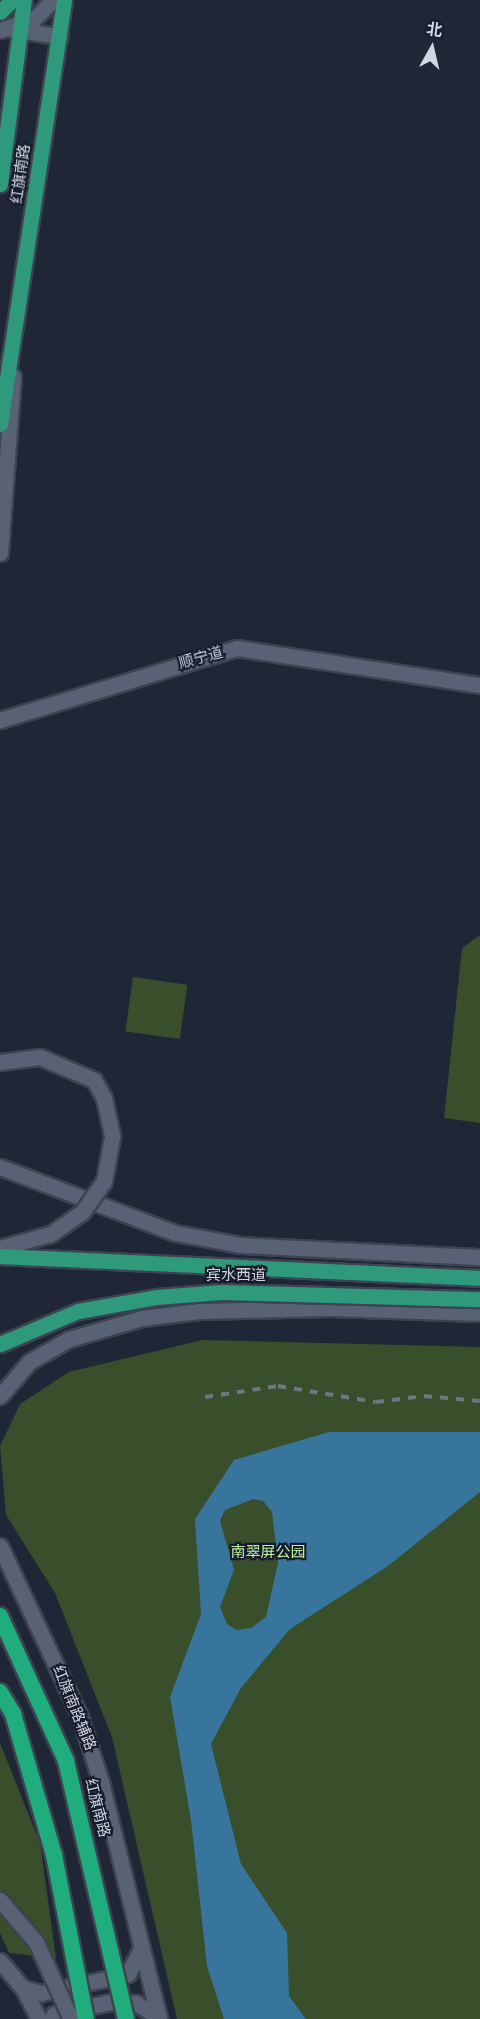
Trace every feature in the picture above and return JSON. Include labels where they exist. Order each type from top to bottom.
[{"type":"highway","name":"红旗南路","points":[[0,1616],[66,1761],[126,2019]]},
{"type":"highway","points":[[0,1692],[13,1714],[54,1855],[86,2019]]},
{"type":"main road","points":[[0,12],[12,0]]},
{"type":"main road","name":"红旗南路","points":[[0,184],[10,31],[24,0]]},
{"type":"main road","name":"红旗南路","points":[[0,424],[17,325],[64,0]]},
{"type":"main road","name":"宾水西道","points":[[0,1256],[480,1278]]},
{"type":"main road","name":"宾水西道","points":[[0,1344],[78,1311],[156,1297],[222,1292],[480,1299]]},
{"type":"street","points":[[10,31],[41,14],[53,0]]},
{"type":"street","points":[[10,31],[58,41]]},
{"type":"street","points":[[0,553],[17,325]]},
{"type":"street","name":"顺宁道","points":[[0,720],[237,648],[480,685]]},
{"type":"street","points":[[0,1062],[40,1057],[94,1080],[104,1098],[112,1137],[104,1181],[82,1212],[50,1234],[0,1248]]},
{"type":"street","points":[[0,1167],[176,1233],[208,1239],[315,1250],[480,1257]]},
{"type":"street","points":[[0,1396],[29,1362],[69,1339],[142,1318],[199,1311],[330,1308],[480,1313]]},
{"type":"street","name":"红旗南路辅路","points":[[0,1546],[80,1717],[101,1782],[158,2018]]},
{"type":"street","points":[[0,1900],[36,1942],[71,2019]]},
{"type":"street","points":[[0,1978],[41,1993],[128,1974],[141,1949]]},
{"type":"street","points":[[0,1961],[23,1988],[39,2019]]},
{"type":"street","points":[[52,2019],[54,2014],[110,2002],[136,2003],[158,2018]]},
{"type":"green space","points":[[480,935],[480,1123],[444,1118],[462,948]]},
{"type":"green space","points":[[133,977],[187,985],[180,1039],[125,1031]]},
{"type":"green space","name":"南翠屏公园","points":[[202,1340],[480,1347],[480,2019],[177,2019],[112,1737],[55,1593],[6,1515],[0,1446],[20,1404],[69,1372]]},
{"type":"green space","points":[[0,1743],[40,1843],[56,1958],[9,1953],[0,1933]]},
{"type":"water","points":[[329,1432],[480,1432],[480,1492],[388,1566],[290,1629],[241,1688],[211,1744],[241,1864],[287,1933],[289,1996],[306,2019],[224,2019],[207,1966],[191,1820],[170,1697],[201,1614],[195,1519],[234,1460]],"holes":[[[253,1499],[263,1501],[272,1512],[278,1563],[266,1617],[251,1628],[236,1630],[227,1624],[220,1607],[234,1570],[220,1521],[225,1510]]]},
{"type":"railway","points":[[205,1397],[278,1386],[376,1402],[424,1396],[480,1401]]}]
